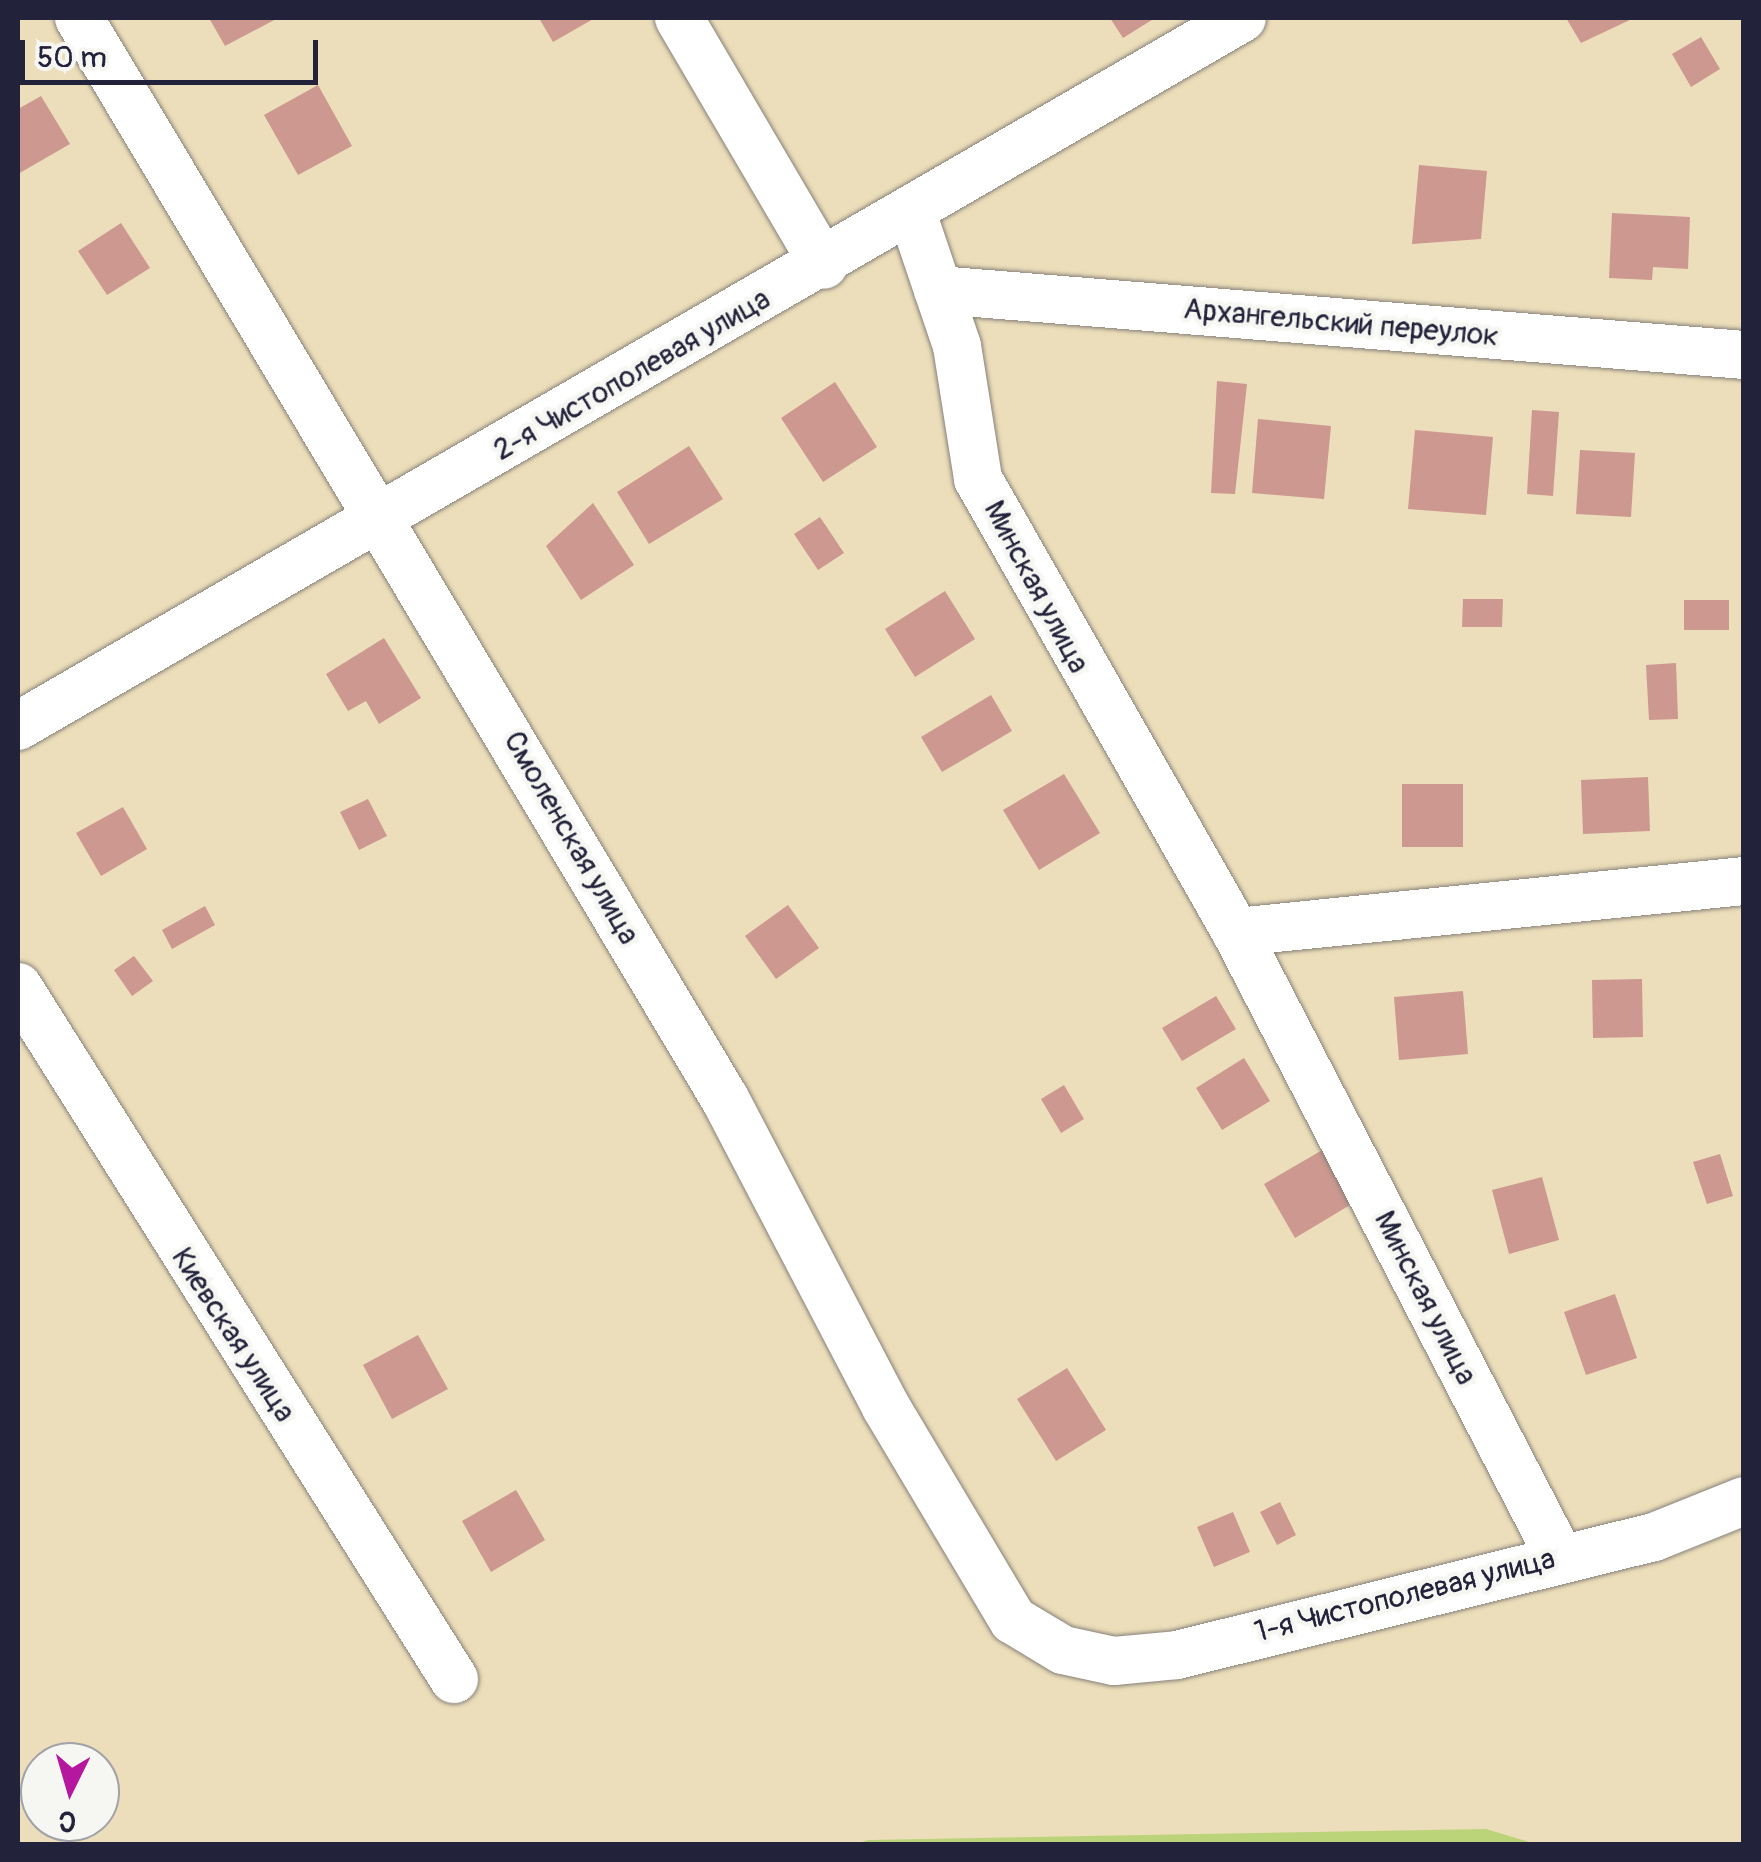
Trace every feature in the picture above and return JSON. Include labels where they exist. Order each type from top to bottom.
[{"type":"street","name":"Смоленская улица","points":[[78,18],[382,518],[724,1099],[886,1407],[1014,1620],[1063,1650]]},
{"type":"street","points":[[679,18],[824,265]]},
{"type":"street","name":"2-я Чистополевая улица","points":[[18,726],[824,265],[1242,18]]},
{"type":"street","name":"Минская улица","points":[[912,213],[938,290],[978,479],[1236,932],[1560,1558]]},
{"type":"street","name":"Архангельский переулок","points":[[938,290],[1744,355]]},
{"type":"street","points":[[1236,932],[1744,881]]},
{"type":"street","name":"Киевская улица","points":[[18,987],[454,1680]]},
{"type":"street","name":"1-я Чистополевая улица","points":[[1063,1650],[1114,1661],[1177,1655],[1654,1537],[1744,1502]]},
{"type":"green space","points":[[1486,1829],[1536,1844],[856,1844],[868,1840]]},
{"type":"building","points":[[209,18],[278,18],[225,46]]},
{"type":"building","points":[[539,18],[595,18],[553,42]]},
{"type":"building","points":[[1110,18],[1155,18],[1123,38]]},
{"type":"building","points":[[1566,18],[1634,18],[1581,43]]},
{"type":"building","points":[[1701,37],[1720,69],[1691,87],[1672,54]]},
{"type":"building","points":[[318,85],[352,146],[298,175],[264,115]]},
{"type":"building","points":[[41,96],[70,144],[18,174],[18,109]]},
{"type":"building","points":[[1419,165],[1487,171],[1481,239],[1412,244]]},
{"type":"building","points":[[1612,213],[1690,217],[1688,269],[1653,267],[1652,280],[1609,278]]},
{"type":"building","points":[[121,223],[150,268],[107,295],[78,251]]},
{"type":"building","points":[[1217,381],[1247,384],[1235,494],[1211,493]]},
{"type":"building","points":[[835,382],[877,447],[823,482],[781,418]]},
{"type":"building","points":[[1532,410],[1559,412],[1553,496],[1527,494]]},
{"type":"building","points":[[1258,419],[1331,426],[1324,499],[1252,493]]},
{"type":"building","points":[[1415,430],[1493,437],[1486,515],[1408,509]]},
{"type":"building","points":[[689,446],[723,499],[649,544],[617,492]]},
{"type":"building","points":[[1580,450],[1635,453],[1631,517],[1576,514]]},
{"type":"building","points":[[593,503],[634,565],[581,600],[546,546]]},
{"type":"building","points":[[820,517],[844,553],[818,570],[794,534]]},
{"type":"building","points":[[945,591],[975,639],[915,677],[885,629]]},
{"type":"building","points":[[1463,599],[1503,599],[1502,627],[1462,627]]},
{"type":"building","points":[[1684,600],[1729,600],[1729,630],[1684,630]]},
{"type":"building","points":[[384,638],[421,698],[379,724],[366,701],[348,711],[326,674]]},
{"type":"building","points":[[1676,663],[1678,719],[1649,720],[1646,665]]},
{"type":"building","points":[[991,695],[1012,731],[942,772],[921,737]]},
{"type":"building","points":[[1064,774],[1100,833],[1039,870],[1003,810]]},
{"type":"building","points":[[1648,777],[1650,831],[1583,834],[1581,780]]},
{"type":"building","points":[[1402,784],[1463,784],[1463,847],[1402,847]]},
{"type":"building","points":[[368,799],[387,836],[359,850],[340,812]]},
{"type":"building","points":[[123,807],[147,849],[101,876],[76,833]]},
{"type":"building","points":[[788,905],[819,948],[776,979],[745,936]]},
{"type":"building","points":[[205,906],[215,925],[172,949],[162,930]]},
{"type":"building","points":[[134,956],[153,981],[132,996],[114,970]]},
{"type":"building","points":[[1642,979],[1643,1037],[1593,1038],[1592,980]]},
{"type":"building","points":[[1463,991],[1468,1054],[1399,1060],[1394,997]]},
{"type":"building","points":[[1216,996],[1236,1029],[1182,1061],[1162,1028]]},
{"type":"building","points":[[1244,1058],[1270,1101],[1222,1130],[1196,1088]]},
{"type":"building","points":[[1064,1085],[1084,1119],[1061,1133],[1041,1099]]},
{"type":"building","points":[[1324,1149],[1355,1202],[1295,1238],[1264,1184]]},
{"type":"building","points":[[1720,1154],[1733,1196],[1707,1204],[1693,1162]]},
{"type":"building","points":[[1542,1177],[1559,1240],[1509,1254],[1492,1190]]},
{"type":"building","points":[[1615,1294],[1637,1358],[1586,1375],[1564,1312]]},
{"type":"building","points":[[418,1335],[448,1389],[392,1419],[363,1365]]},
{"type":"building","points":[[1067,1368],[1106,1430],[1056,1461],[1017,1399]]},
{"type":"building","points":[[516,1490],[545,1540],[491,1572],[462,1521]]},
{"type":"building","points":[[1280,1502],[1296,1535],[1277,1545],[1260,1512]]},
{"type":"building","points":[[1233,1512],[1250,1552],[1214,1567],[1197,1527]]}]
